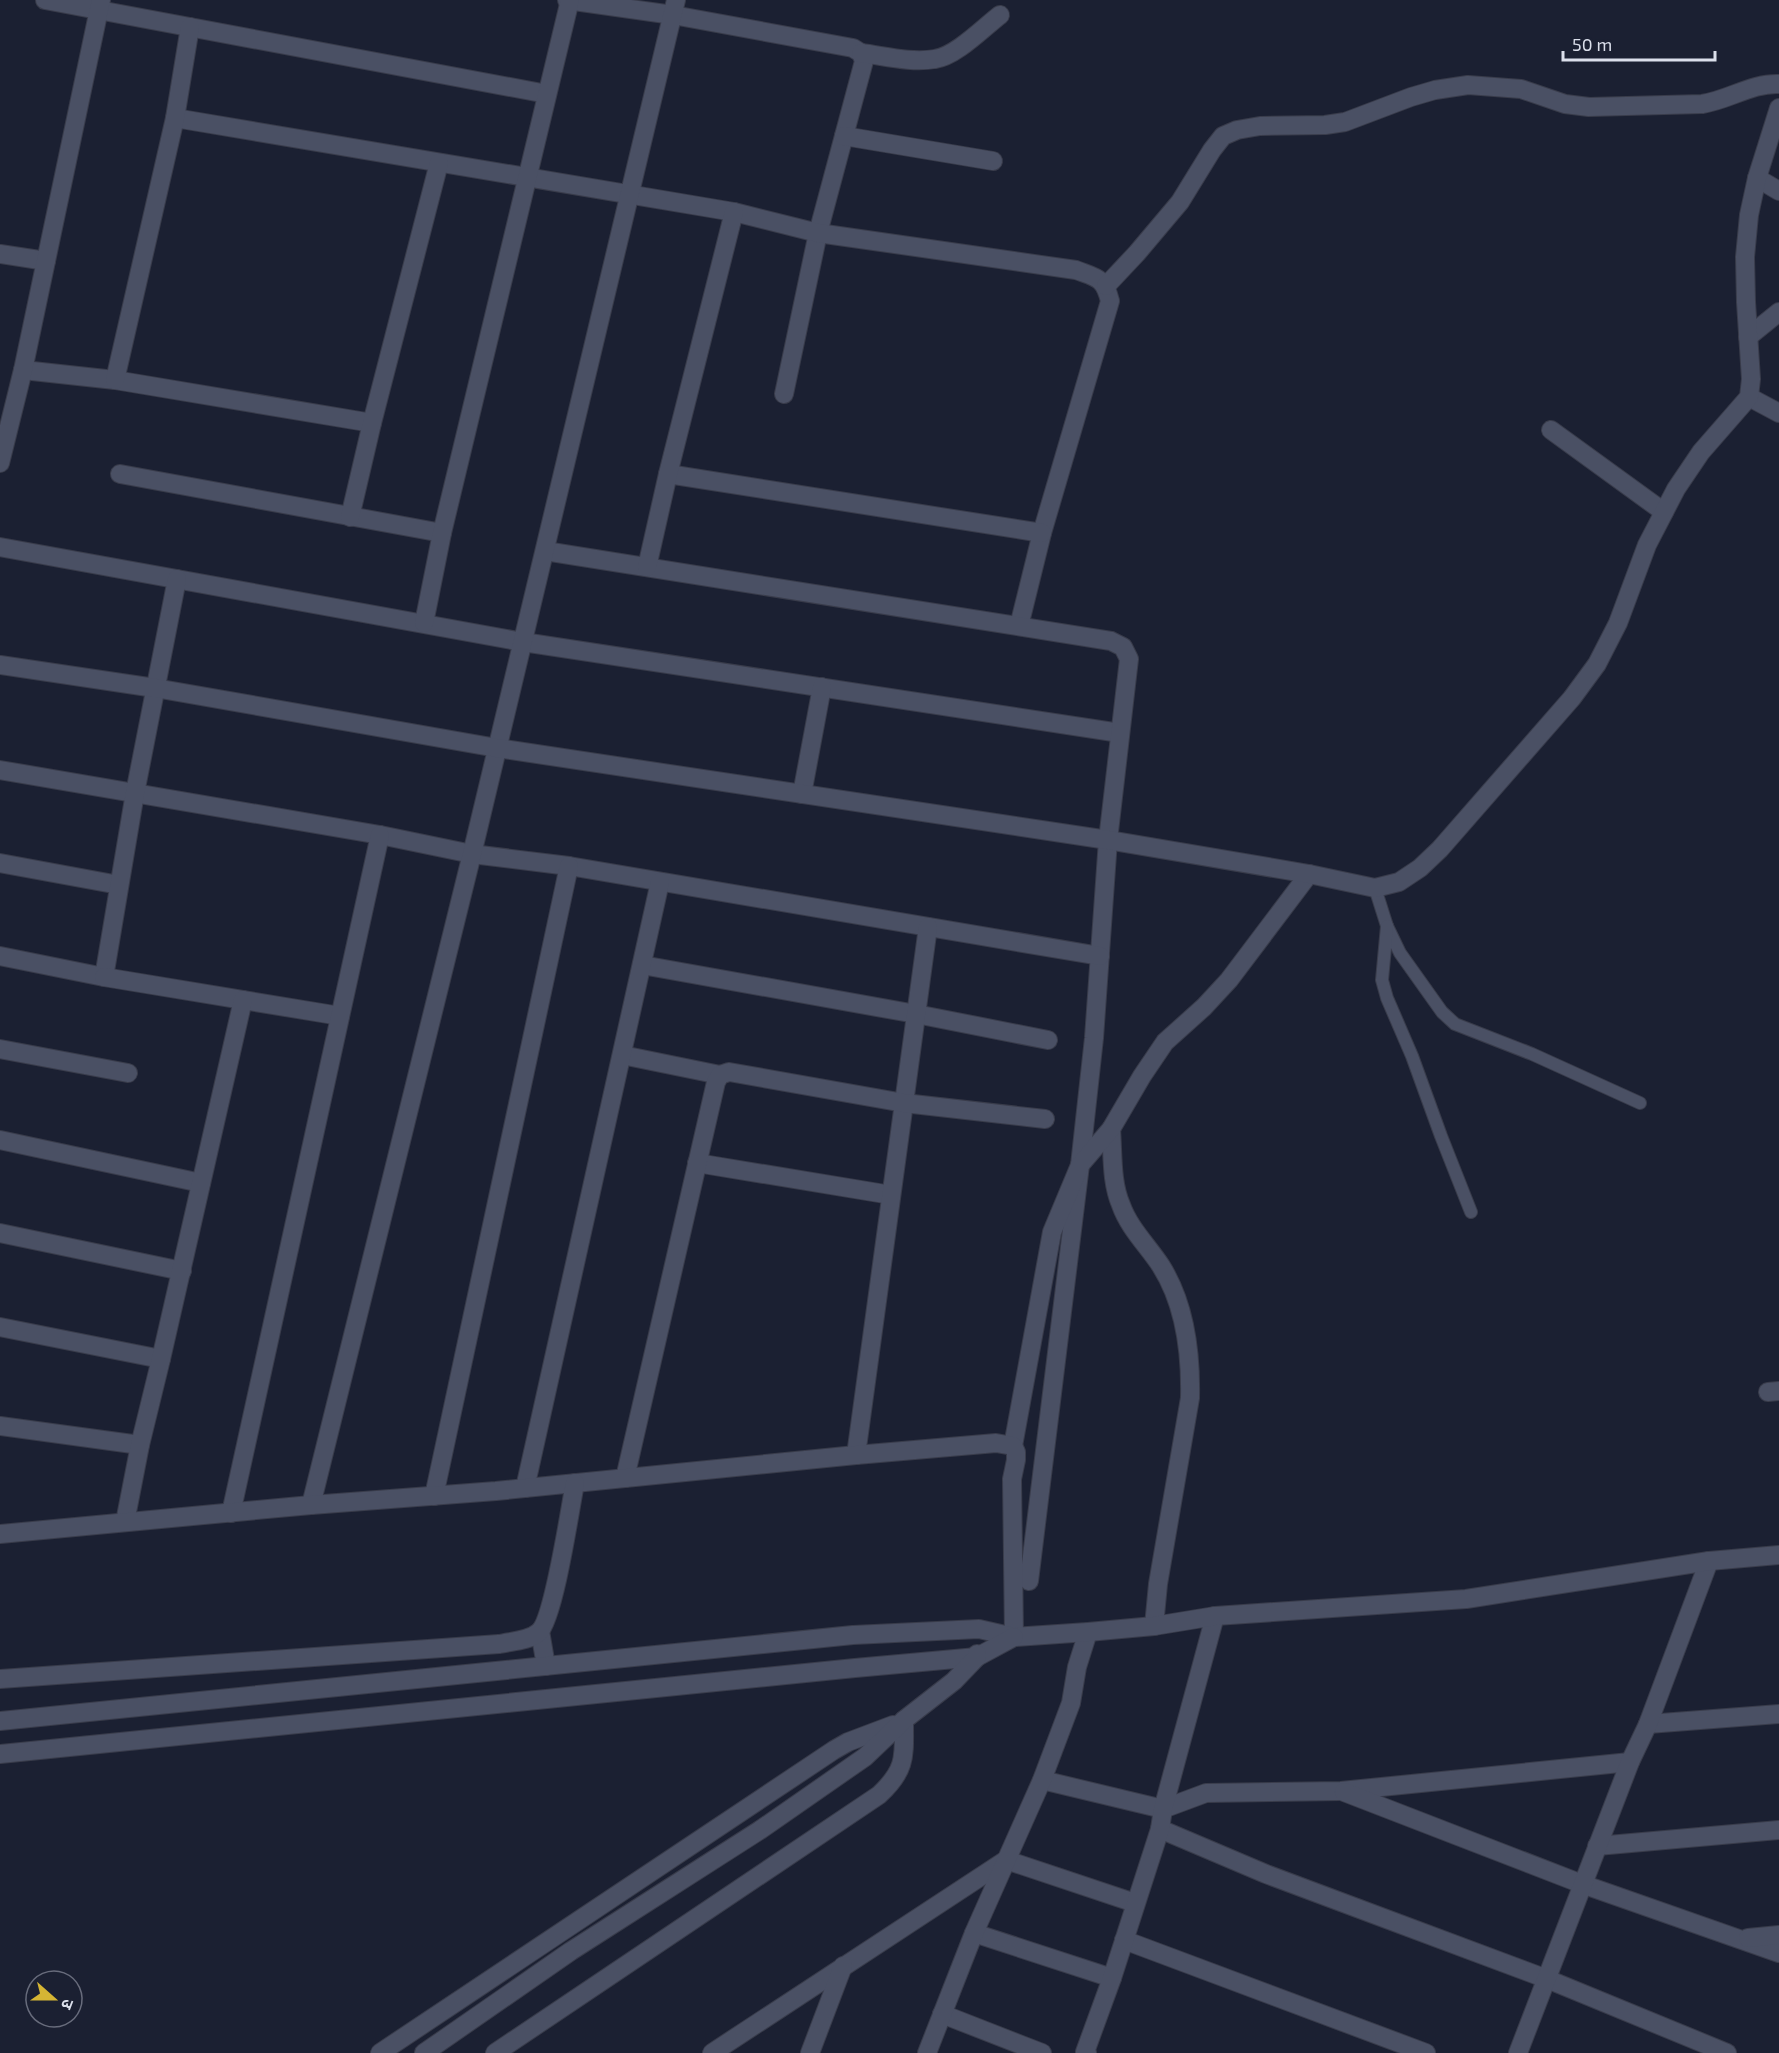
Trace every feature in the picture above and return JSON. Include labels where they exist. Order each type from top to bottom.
[{"type":"street","points":[[45,0],[100,5],[190,27],[547,94]]},
{"type":"street","points":[[424,623],[442,533],[569,0],[675,7],[853,48],[861,53],[914,59],[937,59],[957,49],[1000,15]]},
{"type":"street","points":[[0,463],[23,370],[100,5]]},
{"type":"street","points":[[311,1505],[472,854],[675,7]]},
{"type":"street","points":[[115,380],[175,118],[190,27]]},
{"type":"street","points":[[784,394],[818,233],[864,61],[861,53]]},
{"type":"street","points":[[1106,286],[1180,202],[1223,136],[1237,130],[1260,126],[1324,125],[1345,122],[1411,97],[1435,90],[1468,85],[1521,89],[1565,104],[1589,106],[1720,102],[1754,86],[1779,84]]},
{"type":"street","points":[[0,665],[155,688],[497,748],[1108,840],[1309,874],[1375,888],[1399,882],[1427,862],[1572,698],[1597,664],[1618,623],[1647,546],[1676,489],[1701,453],[1749,397],[1751,379],[1745,257],[1749,215],[1757,178],[1779,108]]},
{"type":"street","points":[[175,118],[734,212],[818,233],[1076,270],[1096,277],[1106,286],[1110,301],[1042,532],[1018,626]]},
{"type":"street","points":[[844,136],[993,161]]},
{"type":"street","points":[[350,517],[439,163]]},
{"type":"street","points":[[1757,178],[1779,191]]},
{"type":"street","points":[[647,567],[734,212]]},
{"type":"street","points":[[0,254],[46,261]]},
{"type":"street","points":[[1748,337],[1779,312]]},
{"type":"street","points":[[23,370],[115,380],[372,423]]},
{"type":"street","points":[[1749,397],[1779,413]]},
{"type":"street","points":[[1551,430],[1664,512]]},
{"type":"street","points":[[120,474],[442,533]]},
{"type":"street","points":[[668,474],[1042,532]]},
{"type":"street","points":[[0,547],[523,642],[1120,733]]},
{"type":"street","points":[[545,551],[1111,641],[1124,647],[1129,659],[1108,840],[1100,956],[1080,1165],[1029,1581]]},
{"type":"street","points":[[104,977],[135,793],[177,579]]},
{"type":"street","points":[[802,794],[822,687]]},
{"type":"street","points":[[0,771],[380,835],[472,854],[568,866],[1100,956]]},
{"type":"street","points":[[231,1513],[380,835]]},
{"type":"street","points":[[0,863],[119,885]]},
{"type":"street","points":[[434,1496],[568,866]]},
{"type":"street","points":[[1014,1637],[1012,1479],[1016,1452],[1013,1446],[1052,1232],[1080,1165],[1111,1129],[1165,1042],[1204,1007],[1229,980],[1309,874]]},
{"type":"street","points":[[525,1488],[660,882]]},
{"type":"street","points":[[856,1455],[928,927]]},
{"type":"street","points":[[0,956],[104,977],[340,1016]]},
{"type":"street","points":[[642,965],[1048,1040]]},
{"type":"street","points":[[125,1522],[140,1444],[182,1271],[243,1000]]},
{"type":"street","points":[[0,1049],[128,1073]]},
{"type":"street","points":[[622,1055],[720,1075],[729,1072],[904,1103],[1045,1119]]},
{"type":"street","points":[[625,1478],[716,1082],[720,1075]]},
{"type":"street","points":[[1111,1129],[1115,1189],[1121,1208],[1174,1289],[1191,1372],[1190,1398],[1158,1584],[1154,1626]]},
{"type":"street","points":[[0,1140],[201,1183]]},
{"type":"street","points":[[697,1163],[891,1195]]},
{"type":"street","points":[[0,1233],[182,1271]]},
{"type":"street","points":[[0,1327],[161,1359]]},
{"type":"street","points":[[0,1426],[140,1444]]},
{"type":"street","points":[[0,1534],[525,1488],[856,1455],[996,1443],[1013,1446]]},
{"type":"street","points":[[0,1680],[499,1644],[531,1638],[540,1631],[546,1621],[553,1599],[575,1483]]},
{"type":"street","points":[[0,1721],[853,1635],[979,1629],[1014,1637],[1154,1626],[1215,1616],[1466,1599],[1709,1561],[1779,1555]]},
{"type":"street","points":[[1518,2053],[1630,1762],[1648,1724],[1709,1561]]},
{"type":"street","points":[[1086,2053],[1160,1829],[1163,1809],[1215,1616]]},
{"type":"street","points":[[977,1657],[979,1629]]},
{"type":"street","points":[[540,1631],[546,1666]]},
{"type":"street","points":[[927,2053],[974,1933],[1041,1780],[1071,1703],[1077,1667],[1088,1632]]},
{"type":"street","points":[[424,2053],[571,1951],[770,1823],[865,1757],[904,1720],[954,1681],[977,1657],[1014,1637]]},
{"type":"street","points":[[0,1754],[977,1657]]},
{"type":"street","points":[[1648,1724],[1779,1714]]},
{"type":"street","points":[[381,2053],[834,1750],[848,1742],[904,1720]]},
{"type":"street","points":[[495,2053],[879,1795],[893,1782],[904,1757],[904,1720]]},
{"type":"street","points":[[1041,1780],[1163,1809],[1206,1793],[1341,1791],[1630,1762]]},
{"type":"street","points":[[1341,1791],[1582,1884],[1779,1953]]},
{"type":"street","points":[[1160,1829],[1266,1874],[1547,1979],[1727,2053]]},
{"type":"street","points":[[1597,1846],[1779,1830]]},
{"type":"street","points":[[1006,1860],[1135,1903]]},
{"type":"street","points":[[712,2053],[1006,1860]]},
{"type":"street","points":[[974,1933],[1112,1978]]},
{"type":"street","points":[[1741,1939],[1779,1935]]},
{"type":"street","points":[[1124,1940],[1426,2053]]},
{"type":"street","points":[[810,2053],[843,1966]]},
{"type":"street","points":[[942,2014],[1042,2053]]},
{"type":"lane","points":[[1375,888],[1387,926],[1400,953],[1442,1012],[1455,1024],[1532,1054],[1640,1103]]},
{"type":"lane","points":[[1387,926],[1382,980],[1471,1212]]}]
